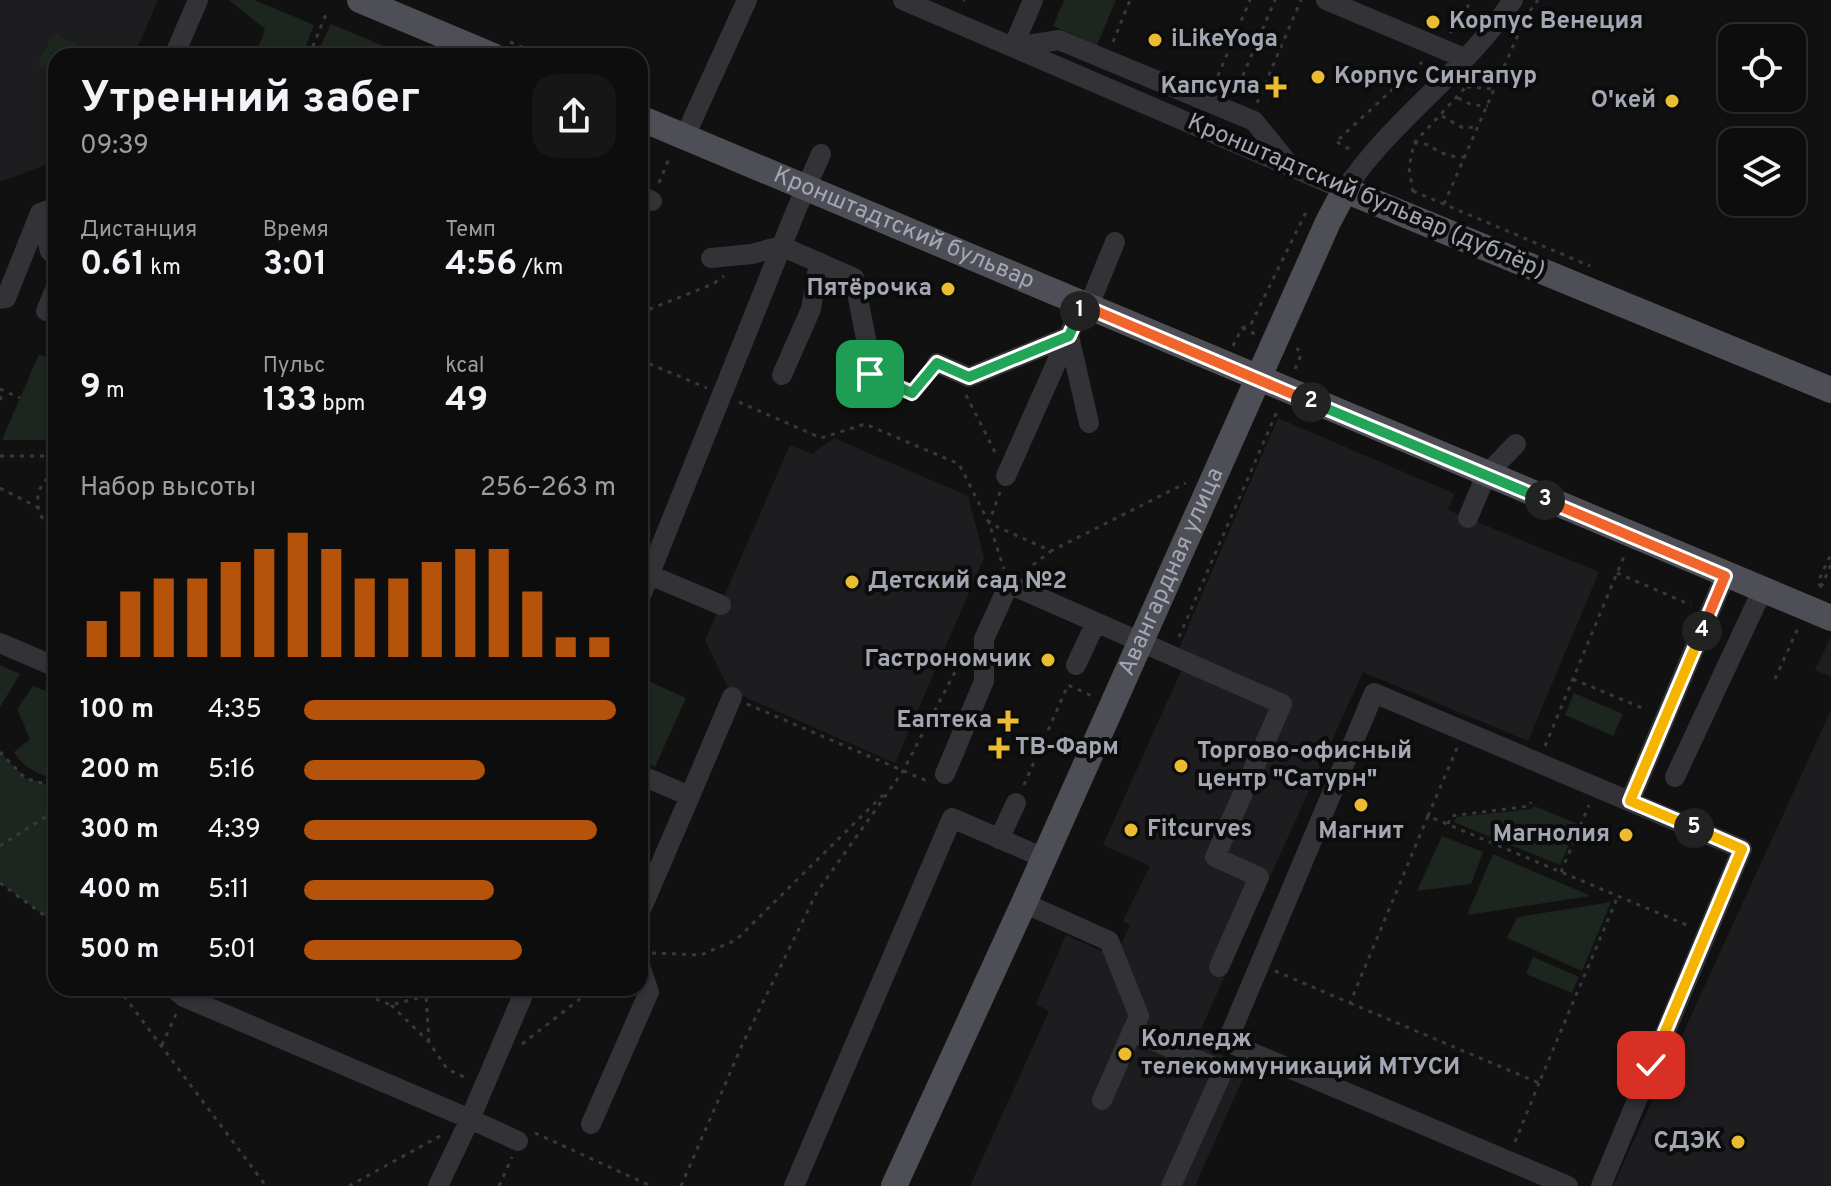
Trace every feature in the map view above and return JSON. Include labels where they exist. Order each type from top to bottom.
[{"type":"main road","points":[[360,0],[451,48]]},
{"type":"main road","name":"Кронштадтский бульвар","points":[[648,124],[677,146],[806,188],[1831,618]]},
{"type":"main road","name":"Авангардная улица","points":[[894,1186],[1345,190]]},
{"type":"main road","name":"Кронштадтский бульвар (дублёр)","points":[[1345,190],[1831,390]]},
{"type":"street","points":[[177,48],[198,0]]},
{"type":"street","points":[[677,146],[747,0]]},
{"type":"street","name":"Кронштадтский бульвар (дублёр)","points":[[903,0],[1345,190]]},
{"type":"street","points":[[1013,47],[1033,0]]},
{"type":"street","points":[[1326,0],[1464,58]]},
{"type":"street","name":"Авангардная улица","points":[[1345,190],[1368,159],[1464,58],[1520,8]]},
{"type":"street","points":[[648,580],[781,246],[821,154]]},
{"type":"street","points":[[0,299],[6,298],[48,210]]},
{"type":"street","points":[[1006,476],[1115,242]]},
{"type":"street","points":[[711,258],[752,254],[781,246],[854,278],[867,344]]},
{"type":"street","points":[[782,375],[811,309],[819,262]]},
{"type":"street","points":[[46,311],[48,306]]},
{"type":"street","points":[[943,366],[969,377],[1069,336]]},
{"type":"street","points":[[1069,336],[1089,423]]},
{"type":"street","points":[[1468,518],[1486,475],[1516,444]]},
{"type":"street","points":[[650,575],[721,605]]},
{"type":"street","points":[[1630,801],[1725,576]]},
{"type":"street","points":[[945,774],[984,681],[984,639],[1009,584],[1282,704],[1215,857],[1259,877],[1219,967]]},
{"type":"street","points":[[1675,777],[1762,591]]},
{"type":"street","points":[[1076,665],[1096,622]]},
{"type":"street","points":[[0,643],[48,664]]},
{"type":"street","points":[[1568,1186],[1227,1042],[1374,693],[1742,849],[1707,933],[1644,1062],[1601,1186]]},
{"type":"street","points":[[648,893],[732,697]]},
{"type":"street","points":[[648,778],[690,796]]},
{"type":"street","points":[[999,839],[1016,803]]},
{"type":"street","points":[[794,1186],[952,818],[1044,858]]},
{"type":"street","points":[[1024,903],[1109,941],[1139,1016],[1102,1100]]},
{"type":"street","points":[[193,996],[518,1141]]},
{"type":"street","points":[[438,1186],[523,996]]},
{"type":"street","points":[[591,1124],[647,996]]},
{"type":"street","points":[[1132,1031],[1223,1071],[1171,1186]]},
{"type":"path","points":[[1108,53],[1130,0]]},
{"type":"path","points":[[1210,95],[1250,0]]},
{"type":"path","points":[[1231,105],[1275,0]]},
{"type":"path","points":[[1253,114],[1301,0]]},
{"type":"path","points":[[1352,151],[1338,140],[1438,47],[1472,0]]},
{"type":"path","points":[[1506,40],[1520,8],[1538,0]]},
{"type":"path","points":[[1444,204],[1495,89],[1520,8]]},
{"type":"path","points":[[312,48],[326,14]]},
{"type":"path","points":[[1412,194],[1408,181],[1414,143],[1487,64]]},
{"type":"path","points":[[1467,87],[1495,89]]},
{"type":"path","points":[[1457,98],[1472,105],[1488,106]]},
{"type":"path","points":[[1441,115],[1463,128],[1478,127]]},
{"type":"path","points":[[1414,143],[1425,143],[1441,153],[1465,157]]},
{"type":"path","points":[[648,196],[677,146]]},
{"type":"path","points":[[1224,365],[1242,328],[1251,324],[1305,214],[1310,216]]},
{"type":"path","points":[[649,310],[713,284],[752,254]]},
{"type":"path","points":[[648,307],[648,314]]},
{"type":"path","points":[[1168,653],[1175,646],[1301,355],[1294,343]]},
{"type":"path","points":[[867,344],[870,374],[912,393],[943,366],[975,410],[1006,476],[989,523]]},
{"type":"path","points":[[648,363],[821,438],[865,424],[959,464],[989,523],[1009,584],[1051,551],[1186,483]]},
{"type":"path","points":[[0,400],[2,390],[20,398]]},
{"type":"path","points":[[0,456],[48,456]]},
{"type":"path","points":[[48,479],[38,493],[37,507],[41,518],[48,525]]},
{"type":"path","points":[[0,488],[37,507]]},
{"type":"path","points":[[989,523],[1051,551]]},
{"type":"path","points":[[1538,762],[1625,554]]},
{"type":"path","points":[[1831,554],[1818,582],[1821,587],[1831,565]]},
{"type":"path","points":[[1617,573],[1710,612]]},
{"type":"path","points":[[1775,679],[1798,628]]},
{"type":"path","points":[[681,1186],[743,1043],[817,892],[903,771],[969,644],[984,639]]},
{"type":"path","points":[[1573,679],[1665,718]]},
{"type":"path","points":[[1016,803],[1068,685],[1092,696]]},
{"type":"path","points":[[732,697],[903,771]]},
{"type":"path","points":[[1350,1003],[1464,731]]},
{"type":"path","points":[[0,752],[25,778],[48,785]]},
{"type":"path","points":[[648,952],[701,955],[736,940],[892,786]]},
{"type":"path","points":[[1448,824],[1451,816],[1529,806],[1531,802]]},
{"type":"path","points":[[1561,872],[1590,803]]},
{"type":"path","points":[[0,846],[48,815]]},
{"type":"path","points":[[1428,816],[1707,933]]},
{"type":"path","points":[[0,883],[48,918]]},
{"type":"path","points":[[1507,1160],[1618,896]]},
{"type":"path","points":[[1260,965],[1539,1083]]},
{"type":"path","points":[[124,996],[266,1186]]},
{"type":"path","points":[[162,1045],[180,996]]},
{"type":"path","points":[[368,996],[391,1005],[429,1042],[447,1069],[484,1086]]},
{"type":"path","points":[[391,1005],[426,996],[429,1042]]},
{"type":"path","points":[[519,1047],[584,996]]},
{"type":"path","points":[[349,1186],[470,1119]]},
{"type":"path","points":[[499,1186],[518,1141],[535,1132],[651,1186]]},
{"type":"shaded area","points":[[0,0],[158,0],[137,48],[48,48],[48,164],[0,182]]},
{"type":"shaded area","points":[[229,0],[254,0],[314,25],[305,48],[258,48],[265,29]]},
{"type":"shaded area","points":[[1064,0],[1116,0],[1097,45],[1053,26]]},
{"type":"shaded area","points":[[331,24],[388,48],[320,48]]},
{"type":"shaded area","points":[[54,33],[85,48],[48,48],[48,71],[37,65]]},
{"type":"shaded area","points":[[39,354],[48,358],[48,440],[2,440]]},
{"type":"shaded area","points":[[1278,418],[1455,494],[1448,510],[1599,572],[1528,741],[1363,672],[1195,1042],[1248,1067],[1195,1186],[970,1186],[1049,1011],[1036,1004],[1066,935],[1112,956],[1117,953],[1130,925],[1123,921],[1150,866],[1103,845],[1189,653],[1179,648]]},
{"type":"shaded area","name":"Детский сад №2","points":[[834,438],[968,496],[984,558],[895,763],[729,690],[705,640],[790,445],[812,454]]},
{"type":"shaded area","points":[[1831,636],[1831,677],[1815,670]]},
{"type":"shaded area","points":[[0,665],[20,674],[0,707]]},
{"type":"shaded area","points":[[648,681],[686,698],[655,767],[648,764]]},
{"type":"shaded area","points":[[33,686],[48,692],[48,777],[32,770],[14,752],[30,739],[17,709]]},
{"type":"shaded area","points":[[1574,693],[1623,714],[1613,736],[1565,715]]},
{"type":"shaded area","points":[[1831,710],[1831,1186],[1613,1186],[1772,839]]},
{"type":"shaded area","points":[[0,752],[25,778],[48,785],[48,918],[0,883]]},
{"type":"shaded area","points":[[1534,806],[1578,824],[1560,865],[1454,822],[1457,817],[1532,809]]},
{"type":"shaded area","points":[[1442,836],[1483,852],[1471,884],[1417,891]]},
{"type":"shaded area","points":[[1493,854],[1591,896],[1467,915]]},
{"type":"shaded area","points":[[1611,902],[1582,971],[1507,938],[1517,917]]},
{"type":"shaded area","points":[[1533,957],[1579,977],[1572,993],[1526,974]]},
{"type":"place","name":"Корпус Венеция","points":[[1433,22]]},
{"type":"place","name":"iLikeYoga","points":[[1155,40]]},
{"type":"place","name":"Корпус Сингапур","points":[[1318,77]]},
{"type":"place","name":"Капсула","points":[[1276,87]]},
{"type":"place","name":"О'кей","points":[[1672,101]]},
{"type":"place","name":"Пятёрочка","points":[[948,289]]},
{"type":"place","name":"Детский сад №2","points":[[852,582]]},
{"type":"place","name":"Гастрономчик","points":[[1048,660]]},
{"type":"place","name":"Еаптека","points":[[1008,721]]},
{"type":"place","name":"ТВ-Фарм","points":[[999,748]]},
{"type":"place","name":"Торгово-офисный центр \"Сатурн\"","points":[[1181,766]]},
{"type":"place","name":"Магнит","points":[[1361,805]]},
{"type":"place","name":"Fitcurves","points":[[1131,830]]},
{"type":"place","name":"Магнолия","points":[[1626,835]]},
{"type":"place","name":"Колледж телекоммуникаций МТУСИ","points":[[1125,1054]]},
{"type":"place","name":"СДЭК","points":[[1738,1142]]},
{"type":"route","points":[[870,374],[912,393],[937,363],[969,377],[1069,336],[1082,305],[1725,576],[1630,801],[1742,849],[1651,1065]]}]
